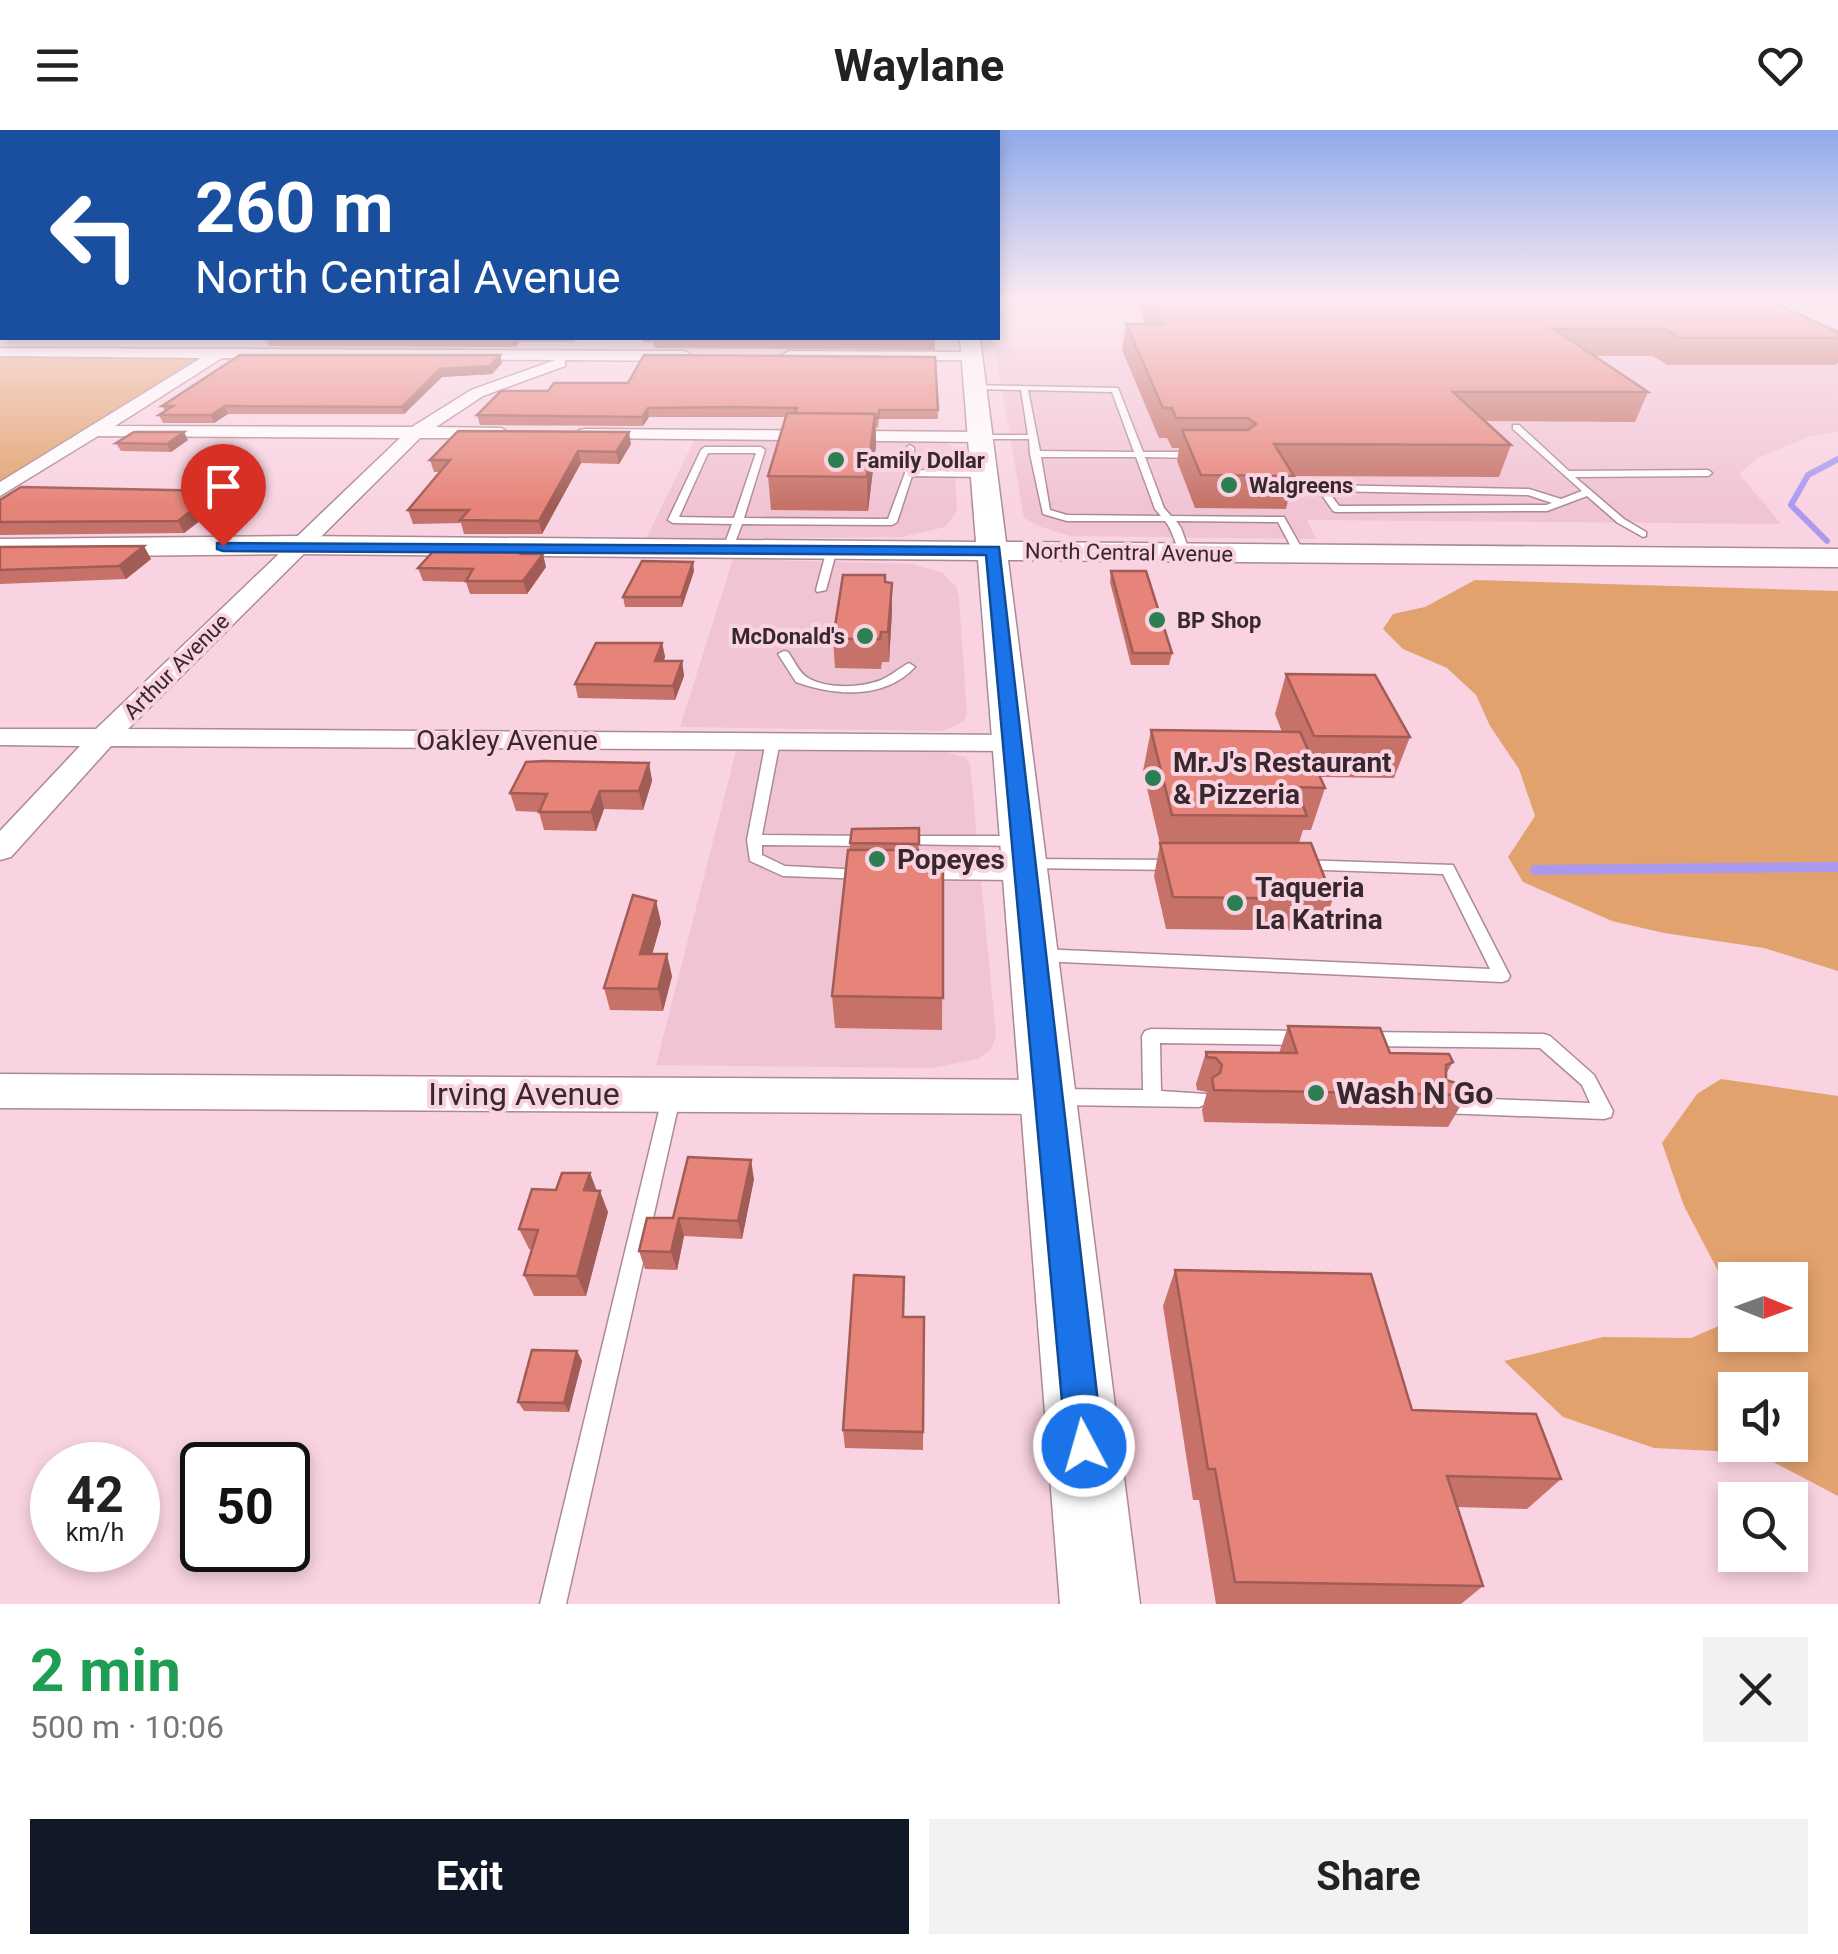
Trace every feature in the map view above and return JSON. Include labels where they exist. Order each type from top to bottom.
[{"type":"main road","points":[[973,369],[1100,1604]]},
{"type":"main road","name":"North Central Avenue","points":[[0,548],[297,546],[733,534],[832,549],[888,535],[993,550],[1838,558]]},
{"type":"street","points":[[0,490],[194,369]]},
{"type":"street","name":"Arthur Avenue","points":[[0,850],[103,738],[415,433],[477,392],[544,369]]},
{"type":"street","points":[[98,430],[512,434]]},
{"type":"street","points":[[571,434],[980,436]]},
{"type":"street","name":"Oakley Avenue","points":[[0,737],[1014,744]]},
{"type":"street","name":"Irving Avenue","points":[[0,1091],[1048,1097]]},
{"type":"lane","points":[[975,387],[1113,389],[1138,454],[1185,552]]},
{"type":"lane","points":[[1024,387],[1046,512],[1054,516],[1281,520],[1300,554]]},
{"type":"lane","points":[[1516,427],[1621,521],[1644,534]]},
{"type":"lane","points":[[980,436],[1032,436]]},
{"type":"lane","points":[[733,534],[761,450],[704,450],[673,520],[733,534],[888,535],[909,473],[910,448]]},
{"type":"lane","points":[[1034,454],[1207,455]]},
{"type":"lane","points":[[909,473],[984,474]]},
{"type":"lane","points":[[1567,474],[1708,473]]},
{"type":"lane","points":[[1564,503],[1529,492],[1322,488],[1336,508],[1547,508],[1564,503],[1588,492]]},
{"type":"lane","points":[[820,590],[832,549]]},
{"type":"lane","points":[[784,654],[800,679],[836,688],[889,684],[909,667]]},
{"type":"lane","points":[[773,741],[754,840],[755,858],[772,869],[797,873],[878,875]]},
{"type":"lane","points":[[754,840],[1025,860],[1197,865]]},
{"type":"lane","points":[[915,875],[1025,860]]},
{"type":"lane","points":[[1035,955],[1502,976],[1448,869],[1273,865]]},
{"type":"lane","points":[[1152,1098],[1152,1036],[1544,1041],[1588,1080],[1604,1111],[1439,1105]]},
{"type":"lane","points":[[553,1604],[672,1094]]},
{"type":"lane","points":[[1048,1097],[1199,1099]]},
{"type":"shaded area","points":[[0,369],[187,369],[0,483]]},
{"type":"shaded area","points":[[998,369],[1838,369],[1838,432],[1808,437],[1758,458],[1739,474],[1781,524],[1307,520],[1316,539],[1071,536],[1024,518]]},
{"type":"shaded area","points":[[695,438],[944,441],[953,447],[957,511],[945,527],[902,537],[646,539]]},
{"type":"shaded area","points":[[733,559],[912,564],[943,573],[957,588],[959,598],[967,715],[963,722],[942,731],[680,727]]},
{"type":"shaded area","points":[[1475,580],[1838,591],[1838,971],[1764,948],[1612,921],[1523,882],[1508,857],[1535,816],[1519,769],[1490,726],[1476,695],[1447,668],[1403,649],[1383,629],[1393,614],[1425,607]]},
{"type":"shaded area","points":[[736,751],[940,751],[964,757],[970,763],[996,1036],[991,1049],[978,1059],[931,1068],[656,1065]]},
{"type":"shaded area","points":[[1721,1079],[1838,1096],[1838,1496],[1773,1462],[1808,1462],[1808,1372],[1718,1372],[1718,1451],[1654,1448],[1563,1417],[1504,1361],[1603,1337],[1691,1338],[1718,1326],[1718,1352],[1808,1352],[1808,1262],[1718,1262],[1718,1271],[1684,1206],[1662,1143],[1697,1094]]},
{"type":"building","points":[[219,369],[444,369],[402,407],[225,406],[211,415],[159,415],[173,406],[162,406]]},
{"type":"building","points":[[636,369],[936,369],[938,410],[879,410],[878,418],[875,414],[795,413],[797,408],[731,407],[648,408],[642,417],[477,415],[501,391],[548,391],[554,383],[628,383]]},
{"type":"building","points":[[1146,369],[1613,369],[1648,392],[1453,392],[1511,445],[1274,444],[1294,476],[1201,475],[1182,430],[1248,430],[1256,424],[1248,418],[1176,418],[1172,408],[1163,408]]},
{"type":"building","points":[[787,413],[875,414],[867,477],[768,476]]},
{"type":"building","points":[[458,431],[629,432],[616,452],[578,451],[539,521],[460,520],[469,510],[408,510],[450,460],[430,460]]},
{"type":"building","points":[[134,432],[184,432],[167,444],[116,443]]},
{"type":"building","points":[[21,487],[216,491],[178,521],[0,522],[0,500]]},
{"type":"building","points":[[144,546],[119,566],[0,570],[0,547]]},
{"type":"building","points":[[438,546],[525,547],[521,554],[543,554],[523,581],[466,581],[473,569],[418,568]]},
{"type":"building","points":[[642,561],[693,562],[681,597],[623,597]]},
{"type":"building","points":[[1111,571],[1146,571],[1172,653],[1133,653]]},
{"type":"building","points":[[843,575],[885,575],[885,582],[892,583],[888,632],[881,632],[880,639],[833,639]]},
{"type":"building","points":[[596,643],[662,643],[655,661],[682,661],[673,686],[575,684]]},
{"type":"building","points":[[1286,674],[1375,675],[1410,737],[1314,736]]},
{"type":"building","points":[[1151,730],[1300,732],[1325,788],[1296,787],[1307,816],[1172,815]]},
{"type":"building","points":[[526,762],[649,763],[639,791],[600,791],[591,812],[539,812],[547,794],[510,793]]},
{"type":"building","points":[[919,828],[919,844],[850,843],[852,829]]},
{"type":"building","points":[[1160,843],[1311,843],[1333,899],[1173,897]]},
{"type":"building","points":[[848,850],[918,850],[918,867],[943,867],[943,998],[832,996]]},
{"type":"building","points":[[633,895],[656,901],[640,954],[667,954],[658,989],[604,988]]},
{"type":"building","points":[[1288,1026],[1380,1028],[1390,1053],[1449,1054],[1453,1062],[1446,1065],[1446,1080],[1463,1085],[1467,1095],[1214,1090],[1212,1078],[1220,1073],[1222,1065],[1216,1058],[1207,1057],[1206,1052],[1297,1053]]},
{"type":"building","points":[[688,1157],[751,1160],[738,1221],[679,1218],[671,1252],[639,1251],[647,1218],[673,1218]]},
{"type":"building","points":[[562,1173],[590,1173],[584,1190],[600,1191],[577,1276],[524,1275],[538,1230],[519,1229],[532,1189],[556,1190]]},
{"type":"building","points":[[1175,1270],[1371,1274],[1412,1410],[1536,1414],[1561,1479],[1447,1476],[1483,1586],[1235,1582],[1215,1469],[1208,1469]]},
{"type":"building","points":[[854,1275],[904,1277],[903,1317],[924,1317],[923,1432],[843,1430]]},
{"type":"building","points":[[532,1350],[577,1351],[564,1403],[518,1402]]},
{"type":"waterway","points":[[1827,541],[1791,505],[1808,475],[1838,459]]},
{"type":"waterway","points":[[1535,870],[1838,867]]},
{"type":"place","name":"Family Dollar","points":[[836,460]]},
{"type":"place","name":"Walgreens","points":[[1229,485]]},
{"type":"place","name":"BP Shop","points":[[1157,620]]},
{"type":"place","name":"McDonald's","points":[[865,636]]},
{"type":"place","name":"Mr.J's Restaurant & Pizzeria","points":[[1153,778]]},
{"type":"place","name":"Popeyes","points":[[877,859]]},
{"type":"place","name":"Taqueria La Katrina","points":[[1235,903]]},
{"type":"place","name":"Wash N Go","points":[[1316,1093]]},
{"type":"route","points":[[223,546],[993,550],[1084,1446]]}]
